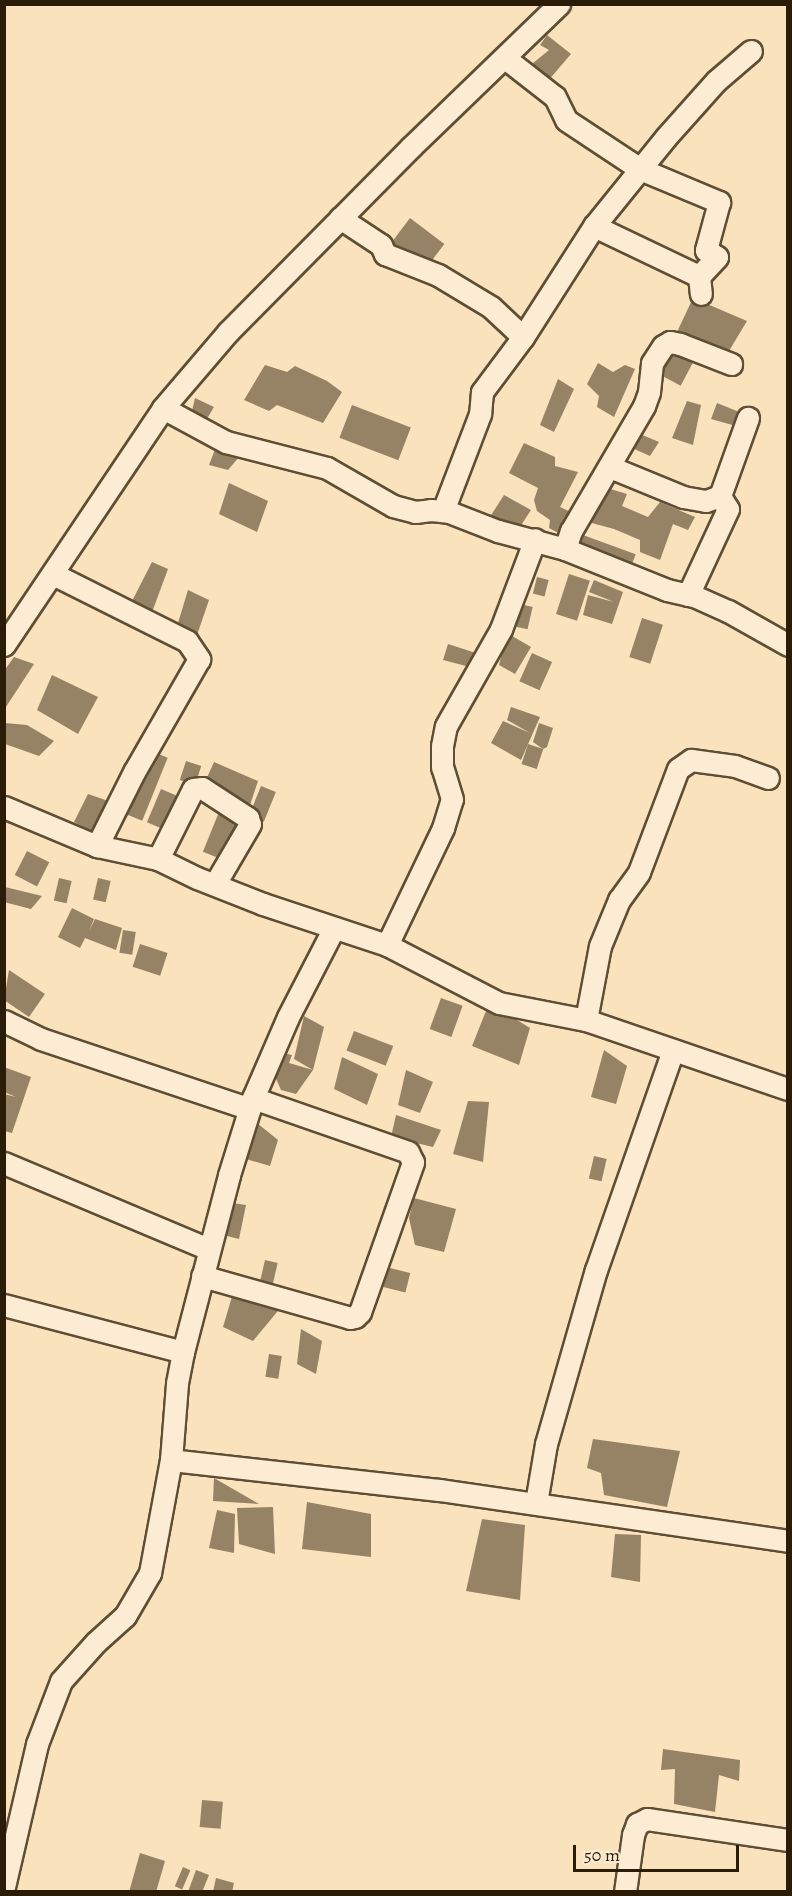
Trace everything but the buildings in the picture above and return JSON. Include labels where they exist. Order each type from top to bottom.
[{"type":"street","points":[[4,645],[163,408],[228,332],[340,218],[559,4]]},
{"type":"street","points":[[443,511],[480,414],[482,392],[523,338],[594,226],[716,81],[751,51]]},
{"type":"street","points":[[505,58],[555,97],[566,120],[640,169],[718,202],[706,250],[717,256],[700,285],[594,226]]},
{"type":"street","points":[[340,218],[381,245],[385,254],[438,275],[491,307],[523,338]]},
{"type":"street","points":[[565,549],[571,531],[644,406],[649,392],[652,363],[663,346],[670,342],[680,344],[731,364]]},
{"type":"street","points":[[163,408],[226,441],[327,468],[393,506],[415,512],[443,511],[498,531],[535,539],[565,549],[668,590],[688,595],[728,611],[788,645]]},
{"type":"street","points":[[720,496],[748,418]]},
{"type":"street","points":[[610,467],[694,501],[706,501],[720,496]]},
{"type":"street","points":[[688,595],[728,509],[720,496]]},
{"type":"street","points":[[387,945],[443,828],[452,799],[442,767],[442,746],[446,726],[501,629],[535,539]]},
{"type":"street","points":[[53,574],[187,641],[199,659],[134,772],[97,846]]},
{"type":"street","points":[[586,1020],[600,946],[619,900],[639,872],[678,769],[691,760],[735,766],[768,778]]},
{"type":"street","points":[[158,859],[193,789],[202,788],[248,818],[250,824],[215,884]]},
{"type":"street","points":[[4,807],[97,846],[158,859],[263,904],[387,945],[499,1003],[586,1020],[788,1089]]},
{"type":"street","points":[[4,1887],[37,1744],[61,1681],[96,1642],[125,1616],[150,1573],[171,1460],[177,1383],[209,1250],[251,1103],[288,1017],[334,928]]},
{"type":"street","points":[[4,1021],[41,1040],[408,1152],[413,1162],[360,1312],[355,1317],[350,1318],[202,1276]]},
{"type":"street","points":[[536,1503],[546,1444],[596,1270],[673,1050]]},
{"type":"street","points":[[4,1163],[209,1250]]},
{"type":"street","points":[[4,1305],[183,1352]]},
{"type":"street","points":[[171,1460],[536,1503],[788,1541]]},
{"type":"street","points":[[625,1892],[633,1834],[637,1824],[647,1819],[788,1840]]}]
